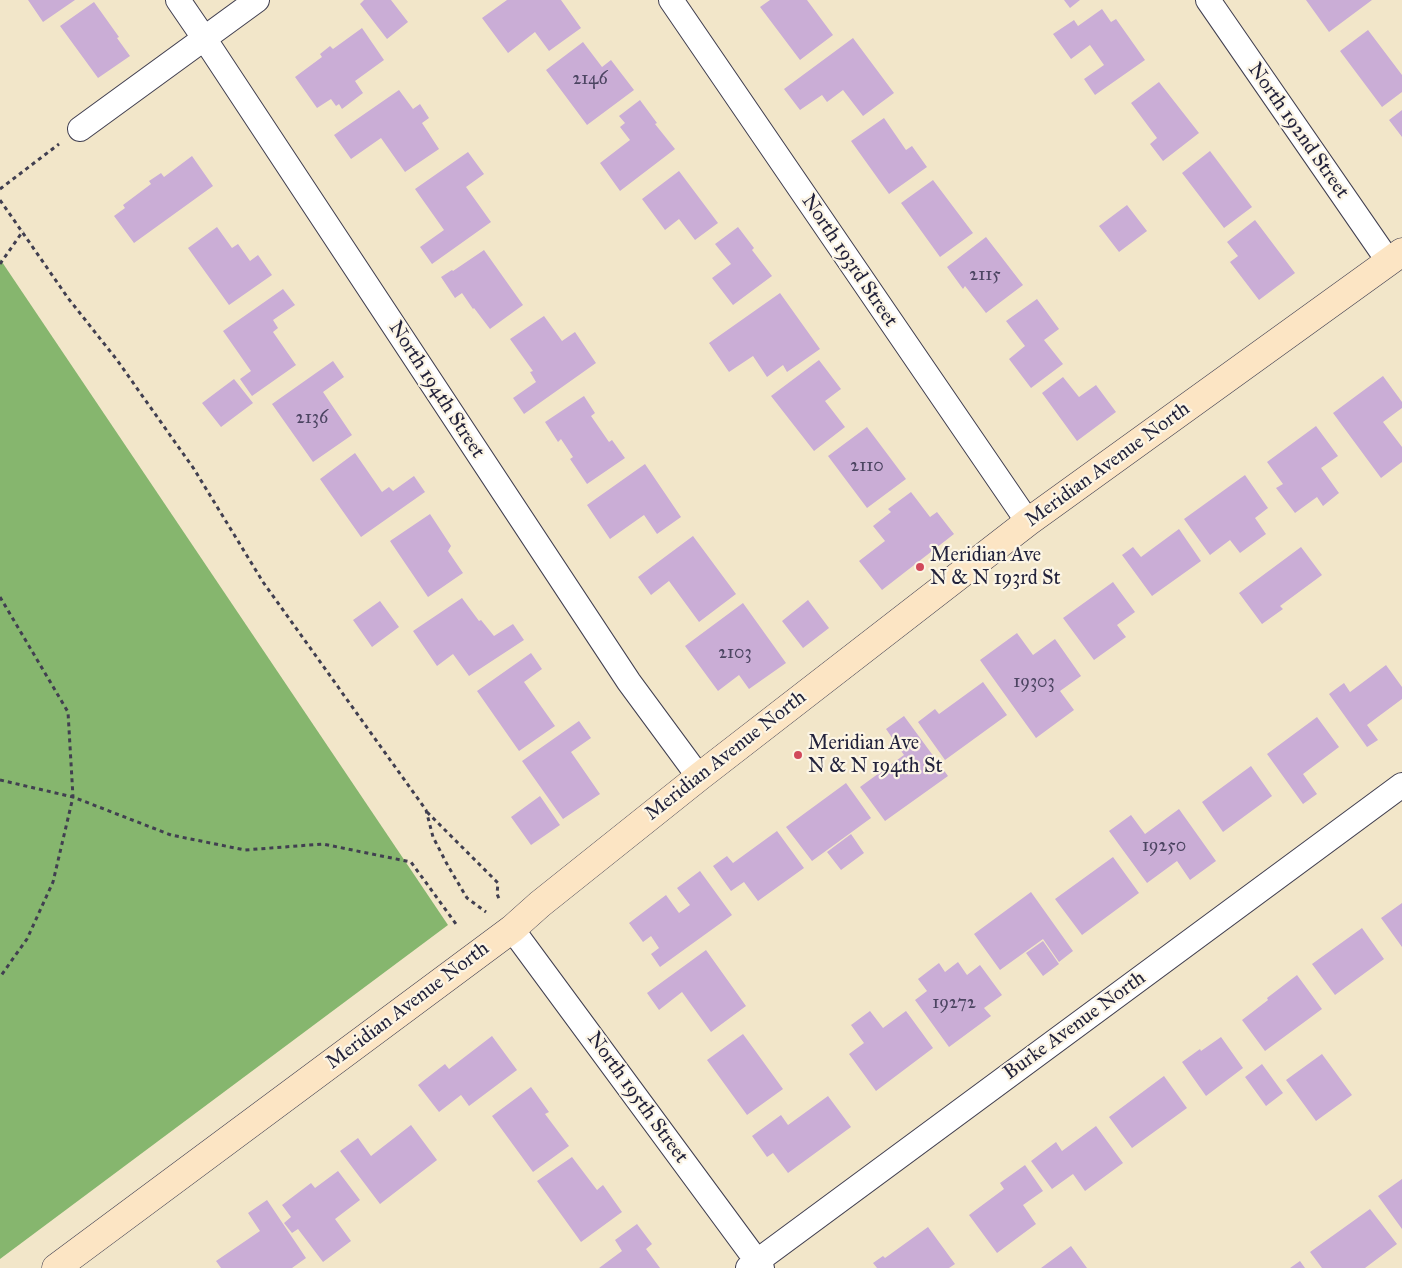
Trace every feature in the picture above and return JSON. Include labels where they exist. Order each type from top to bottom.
[{"type":"street","name":"North 194th Street","points":[[178,0],[629,682],[699,777]]},
{"type":"street","points":[[80,129],[257,0]]},
{"type":"street","name":"North 193rd Street","points":[[671,0],[1028,522]]},
{"type":"street","name":"North 192nd Street","points":[[1208,0],[1395,257]]},
{"type":"street","name":"Meridian Avenue North","points":[[56,1268],[512,929],[699,777],[1028,522],[1395,257]]},
{"type":"street","name":"Burke Avenue North","points":[[755,1266],[1402,784]]},
{"type":"street","name":"North 195th Street","points":[[512,929],[755,1266]]},
{"type":"path","points":[[0,189],[80,129]]},
{"type":"path","points":[[0,200],[68,298],[117,360],[194,469],[263,582],[426,810],[498,883],[497,894],[512,929]]},
{"type":"path","points":[[0,264],[23,232]]},
{"type":"path","points":[[0,597],[68,712],[73,797],[53,882],[27,939],[0,977]]},
{"type":"path","points":[[0,780],[73,797],[171,835],[244,850],[323,844],[411,862],[456,924]]},
{"type":"path","points":[[426,810],[433,837],[467,898],[512,929]]},
{"type":"green space","points":[[0,259],[448,925],[0,1259]]},
{"type":"building","points":[[28,0],[75,0],[43,22]]},
{"type":"building","points":[[364,0],[391,0],[408,22],[387,39],[360,4]]},
{"type":"building","points":[[507,0],[561,0],[581,28],[549,51],[535,32],[508,53],[482,18]]},
{"type":"building","points":[[770,0],[807,0],[833,35],[800,60],[760,7]]},
{"type":"building","points":[[1064,0],[1080,0],[1070,8]]},
{"type":"building","points":[[1306,0],[1372,0],[1329,32]]},
{"type":"building","points":[[94,2],[130,56],[98,78],[60,26]]},
{"type":"building","points":[[1102,9],[1111,22],[1116,19],[1145,60],[1095,95],[1084,79],[1104,65],[1090,45],[1071,59],[1053,34],[1074,20],[1078,26]]},
{"type":"building","points":[[362,28],[384,60],[355,81],[363,93],[342,109],[339,104],[336,106],[331,99],[317,108],[295,77],[322,57],[320,54],[330,46],[333,49]]},
{"type":"building","points":[[1368,30],[1402,75],[1402,92],[1382,107],[1340,51]]},
{"type":"building","points":[[853,38],[894,93],[863,116],[843,90],[827,102],[822,95],[800,110],[784,89]]},
{"type":"building","points":[[583,42],[602,67],[611,60],[634,90],[587,125],[546,70]]},
{"type":"building","points":[[1159,82],[1199,133],[1163,161],[1150,144],[1157,138],[1131,103]]},
{"type":"building","points":[[399,90],[413,109],[420,104],[429,118],[422,123],[439,149],[405,172],[381,138],[351,159],[334,135]]},
{"type":"building","points":[[640,100],[657,123],[655,124],[675,149],[620,191],[600,163],[630,140],[620,127],[625,123],[619,116]]},
{"type":"building","points":[[1402,110],[1402,137],[1389,120]]},
{"type":"building","points":[[884,118],[906,150],[912,146],[927,167],[889,194],[851,141]]},
{"type":"building","points":[[1210,151],[1252,207],[1224,228],[1182,173]]},
{"type":"building","points":[[468,152],[484,174],[466,187],[491,222],[432,264],[420,247],[444,230],[415,189]]},
{"type":"building","points":[[192,156],[213,186],[134,243],[114,216],[125,208],[123,205],[151,184],[149,181],[161,173],[164,177]]},
{"type":"building","points":[[679,171],[718,223],[695,240],[679,219],[665,230],[642,199]]},
{"type":"building","points":[[933,180],[973,233],[940,257],[901,203]]},
{"type":"building","points":[[1127,205],[1147,231],[1119,252],[1099,226]]},
{"type":"building","points":[[1255,220],[1295,273],[1259,300],[1230,262],[1238,256],[1227,242]]},
{"type":"building","points":[[217,227],[232,248],[238,244],[250,261],[258,255],[272,275],[229,305],[188,248]]},
{"type":"building","points":[[738,227],[754,248],[752,250],[772,276],[733,305],[712,278],[731,264],[715,244]]},
{"type":"building","points":[[986,237],[1023,285],[986,313],[965,286],[963,289],[947,267]]},
{"type":"building","points":[[484,250],[523,305],[490,329],[462,293],[455,298],[441,277]]},
{"type":"building","points":[[283,289],[295,305],[273,320],[278,328],[273,332],[296,365],[252,396],[240,379],[251,371],[223,331]]},
{"type":"building","points":[[780,293],[820,349],[787,372],[783,365],[767,377],[753,356],[729,372],[709,343]]},
{"type":"building","points":[[1037,299],[1059,329],[1044,340],[1063,364],[1031,388],[1009,359],[1025,346],[1006,321]]},
{"type":"building","points":[[544,316],[562,341],[575,332],[596,363],[524,414],[513,398],[536,382],[530,372],[533,371],[510,339]]},
{"type":"building","points":[[819,360],[841,389],[825,401],[845,427],[814,451],[771,396]]},
{"type":"building","points":[[333,361],[344,377],[323,392],[352,435],[313,462],[272,404]]},
{"type":"building","points":[[1383,376],[1402,402],[1402,408],[1383,422],[1402,447],[1402,462],[1381,478],[1333,413]]},
{"type":"building","points":[[1063,377],[1079,397],[1096,385],[1116,412],[1077,441],[1042,393]]},
{"type":"building","points":[[234,379],[253,403],[221,427],[202,403]]},
{"type":"building","points":[[584,396],[595,413],[591,416],[609,442],[612,440],[625,458],[587,484],[570,459],[573,457],[561,439],[558,442],[545,422]]},
{"type":"building","points":[[1316,426],[1338,456],[1321,468],[1339,493],[1323,506],[1317,497],[1295,513],[1276,488],[1283,484],[1267,462]]},
{"type":"building","points":[[867,427],[906,479],[867,508],[828,456]]},
{"type":"building","points":[[355,453],[382,492],[389,487],[393,491],[414,476],[425,492],[361,537],[320,479]]},
{"type":"building","points":[[645,464],[681,517],[657,534],[644,515],[610,539],[587,505]]},
{"type":"building","points":[[1245,475],[1268,508],[1255,518],[1266,534],[1240,553],[1230,540],[1210,555],[1184,519]]},
{"type":"building","points":[[911,492],[930,517],[937,512],[954,534],[882,590],[859,561],[885,541],[873,526],[891,512],[888,509]]},
{"type":"building","points":[[430,514],[451,546],[448,551],[463,573],[428,597],[390,541]]},
{"type":"building","points":[[1179,529],[1201,561],[1152,596],[1122,555],[1133,547],[1141,557]]},
{"type":"building","points":[[693,536],[736,594],[699,622],[669,581],[651,595],[638,577]]},
{"type":"building","points":[[1301,547],[1322,575],[1280,606],[1283,609],[1262,624],[1239,593]]},
{"type":"building","points":[[1113,582],[1135,612],[1117,625],[1126,637],[1094,660],[1063,618]]},
{"type":"building","points":[[462,598],[479,621],[481,620],[494,636],[513,624],[524,640],[469,676],[453,654],[437,666],[413,631]]},
{"type":"building","points":[[808,600],[829,628],[803,648],[782,621]]},
{"type":"building","points":[[380,601],[399,627],[372,647],[353,620]]},
{"type":"building","points":[[743,603],[786,663],[749,689],[739,675],[718,691],[685,646]]},
{"type":"building","points":[[1017,633],[1033,655],[1055,639],[1081,676],[1060,691],[1074,710],[1036,738],[980,660]]},
{"type":"building","points":[[531,653],[542,669],[524,682],[555,726],[519,751],[477,691]]},
{"type":"building","points":[[1386,665],[1402,687],[1402,699],[1367,725],[1378,740],[1367,747],[1329,694],[1344,683],[1350,692]]},
{"type":"building","points":[[983,682],[1007,715],[945,760],[918,722],[935,709],[939,714]]},
{"type":"building","points":[[904,716],[948,776],[885,821],[860,787],[904,755],[886,729]]},
{"type":"building","points":[[1317,717],[1339,747],[1303,774],[1317,794],[1303,804],[1267,754]]},
{"type":"building","points":[[579,721],[591,738],[571,752],[600,794],[563,819],[522,761]]},
{"type":"building","points":[[1251,766],[1272,796],[1223,832],[1202,802]]},
{"type":"building","points":[[846,783],[871,818],[812,861],[786,827]]},
{"type":"building","points":[[540,796],[560,825],[531,845],[511,817]]},
{"type":"building","points":[[1179,809],[1216,861],[1190,880],[1177,861],[1147,883],[1109,831],[1131,815],[1145,834]]},
{"type":"building","points":[[777,831],[804,868],[758,901],[744,882],[731,891],[713,866],[727,856],[733,863]]},
{"type":"building","points":[[851,834],[864,853],[841,870],[827,852]]},
{"type":"building","points":[[1113,857],[1139,893],[1082,935],[1055,899]]},
{"type":"building","points":[[700,871],[732,915],[660,967],[651,954],[659,948],[651,936],[643,942],[629,923],[666,895],[679,913],[690,905],[677,888]]},
{"type":"building","points":[[1031,892],[1073,951],[1059,962],[1043,939],[1000,970],[974,934]]},
{"type":"building","points":[[1402,903],[1402,947],[1381,918]]},
{"type":"building","points":[[1362,928],[1384,959],[1335,995],[1312,964]]},
{"type":"building","points":[[1043,941],[1059,964],[1043,976],[1026,953]]},
{"type":"building","points":[[706,950],[746,1006],[711,1032],[682,992],[659,1010],[647,993]]},
{"type":"building","points":[[958,962],[967,975],[980,965],[1002,995],[984,1008],[991,1016],[949,1047],[915,1000],[927,991],[918,979],[939,963],[945,972]]},
{"type":"building","points":[[1297,975],[1322,1009],[1265,1051],[1242,1020]]},
{"type":"building","points":[[870,1011],[883,1028],[906,1011],[933,1048],[876,1091],[849,1054],[864,1043],[851,1025]]},
{"type":"building","points":[[743,1034],[783,1089],[747,1115],[707,1060]]},
{"type":"building","points":[[492,1036],[517,1070],[469,1106],[461,1095],[439,1112],[418,1085],[445,1064],[449,1069]]},
{"type":"building","points":[[1221,1037],[1243,1068],[1206,1096],[1182,1062]]},
{"type":"building","points":[[1322,1054],[1352,1095],[1316,1121],[1286,1080]]},
{"type":"building","points":[[1262,1064],[1283,1093],[1266,1106],[1245,1077]]},
{"type":"building","points":[[1164,1076],[1187,1108],[1132,1148],[1109,1117]]},
{"type":"building","points":[[531,1087],[549,1112],[545,1114],[569,1146],[533,1172],[492,1116]]},
{"type":"building","points":[[828,1096],[851,1127],[788,1173],[773,1153],[767,1157],[752,1136],[781,1115],[788,1125]]},
{"type":"building","points":[[411,1125],[437,1160],[380,1204],[340,1151],[358,1138],[371,1156]]},
{"type":"building","points":[[1096,1126],[1123,1163],[1085,1191],[1073,1174],[1052,1189],[1031,1161],[1056,1142],[1062,1151]]},
{"type":"building","points":[[572,1157],[597,1190],[603,1185],[622,1212],[581,1242],[537,1181]]},
{"type":"building","points":[[1025,1165],[1043,1191],[1023,1205],[1036,1224],[997,1253],[969,1215],[1004,1189],[1000,1183]]},
{"type":"building","points":[[338,1171],[360,1200],[335,1219],[351,1241],[323,1262],[298,1229],[292,1233],[284,1223],[291,1217],[282,1205],[311,1183],[315,1188]]},
{"type":"building","points":[[1402,1179],[1402,1229],[1378,1196]]},
{"type":"building","points":[[267,1200],[306,1258],[292,1268],[221,1268],[216,1261],[260,1231],[248,1213]]},
{"type":"building","points":[[1370,1209],[1397,1244],[1365,1268],[1322,1268],[1310,1252]]},
{"type":"building","points":[[637,1224],[652,1244],[646,1249],[660,1268],[599,1268],[622,1251],[615,1240]]},
{"type":"building","points":[[928,1227],[955,1264],[949,1268],[877,1268],[873,1263],[883,1256],[885,1258]]},
{"type":"building","points":[[1071,1246],[1087,1268],[1041,1268]]},
{"type":"building","points":[[1300,1261],[1305,1268],[1290,1268]]},
{"type":"place","name":"Meridian Ave N & N 193rd St","points":[[920,567]]},
{"type":"place","name":"Meridian Ave N & N 194th St","points":[[798,755]]}]
